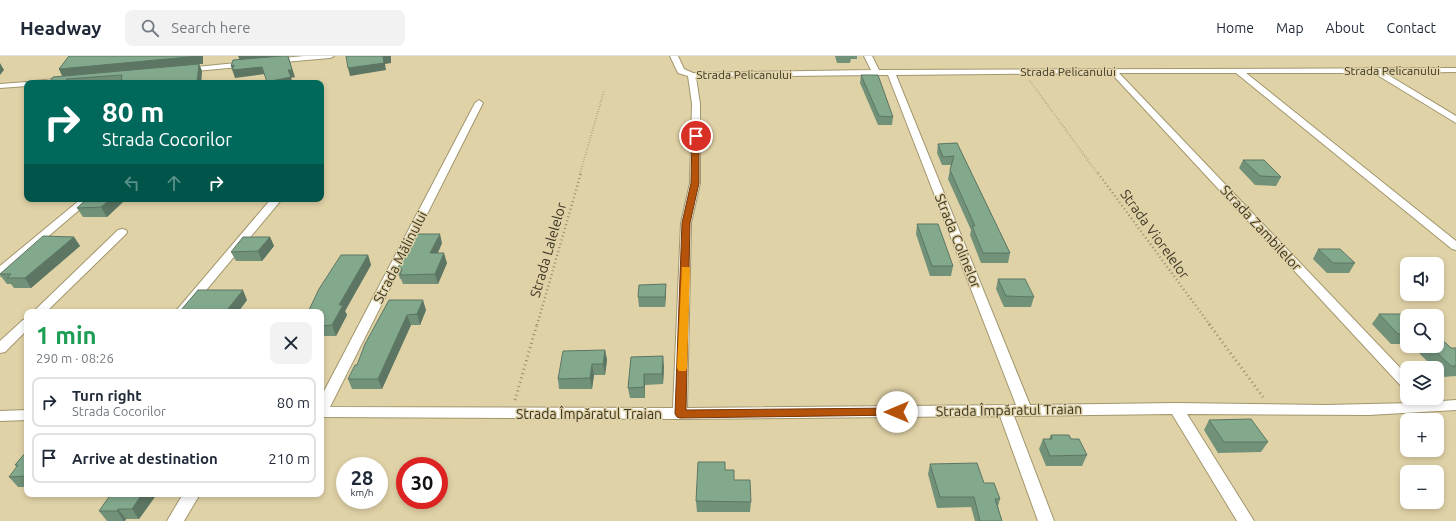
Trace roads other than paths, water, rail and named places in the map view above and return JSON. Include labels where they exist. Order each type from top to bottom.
[{"type":"street","points":[[173,71],[330,56]]},
{"type":"street","name":"Strada Pelicanului","points":[[674,56],[681,71],[692,75],[1022,71],[1114,72],[1456,70]]},
{"type":"street","points":[[868,56],[876,72]]},
{"type":"street","points":[[1375,70],[1456,120]]},
{"type":"street","points":[[1239,71],[1456,247]]},
{"type":"street","name":"Strada Zambilelor","points":[[1114,72],[1400,377]]},
{"type":"street","name":"Strada Colinelor","points":[[891,73],[1025,410]]},
{"type":"street","points":[[680,414],[686,223],[695,183],[696,104],[692,75]]},
{"type":"street","points":[[0,86],[24,84]]},
{"type":"street","name":"Strada Mălinului","points":[[324,406],[479,102]]},
{"type":"street","points":[[0,272],[83,202]]},
{"type":"street","points":[[184,309],[274,202]]},
{"type":"street","points":[[42,309],[122,232]]},
{"type":"street","points":[[0,349],[24,326]]},
{"type":"street","name":"Strada Împăratul Traian","points":[[324,412],[680,414],[1176,408],[1272,409],[1400,404]]},
{"type":"street","name":"Strada Împăratul Traian","points":[[1444,404],[1456,405]]},
{"type":"street","points":[[1176,408],[1246,521]]},
{"type":"street","points":[[1005,411],[1046,521]]},
{"type":"street","points":[[0,416],[24,416]]},
{"type":"street","points":[[175,521],[190,497]]}]
